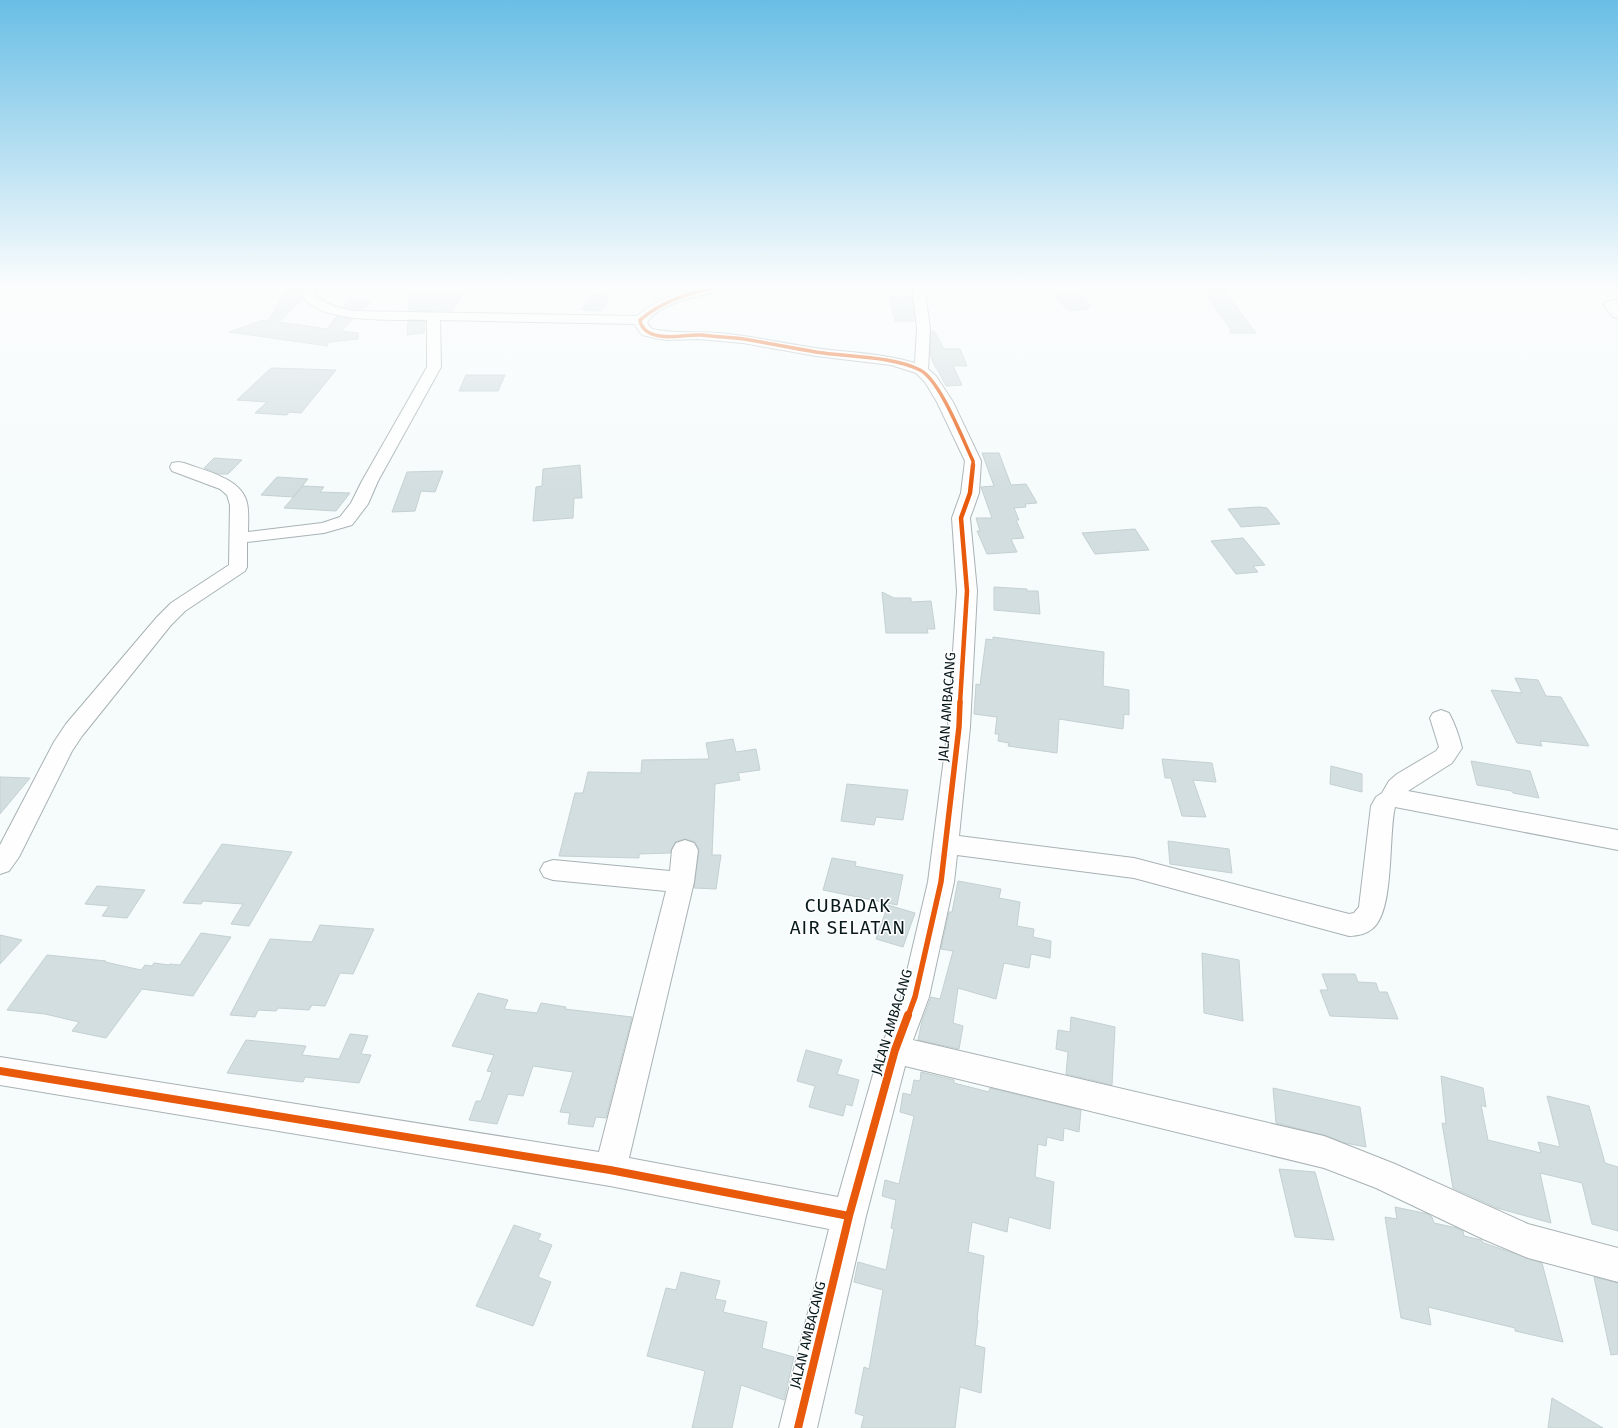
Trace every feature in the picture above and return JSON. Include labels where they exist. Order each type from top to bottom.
[{"type":"street","points":[[239,538],[324,528],[346,521],[359,504],[370,481],[434,367],[435,353]]},
{"type":"street","name":"JALAN AMBACANG","points":[[798,1428],[849,1216],[895,1050],[915,997],[941,882],[960,727],[967,591],[961,518],[964,504],[970,493],[973,462],[945,402],[931,379],[921,370],[893,361],[821,353]]},
{"type":"street","points":[[921,370],[924,353]]},
{"type":"street","points":[[3,854],[62,748],[74,730],[171,614],[233,572],[238,567],[239,505],[233,490],[226,484],[178,467]]},
{"type":"street","points":[[1391,798],[1397,787],[1405,780],[1444,757],[1448,753],[1451,748],[1442,718]]},
{"type":"street","points":[[946,844],[1134,868],[1349,925],[1358,924],[1366,920],[1372,908],[1383,806],[1386,800],[1391,798],[1404,799],[1618,840]]},
{"type":"street","points":[[610,1170],[681,882],[685,850]]},
{"type":"street","points":[[554,870],[681,882]]},
{"type":"street","points":[[895,1050],[1324,1152],[1384,1175],[1528,1241],[1618,1265]]},
{"type":"street","points":[[0,1071],[610,1170],[849,1216]]},
{"type":"building","points":[[930,353],[961,353],[967,366],[953,366],[962,385],[946,386],[935,367]]},
{"type":"building","points":[[271,368],[336,370],[301,413],[289,412],[287,415],[255,413],[267,402],[237,400]]},
{"type":"building","points":[[466,375],[505,375],[498,391],[459,391]]},
{"type":"building","points":[[982,453],[999,453],[1011,485],[1026,484],[1037,503],[1025,504],[1026,507],[1014,508],[1019,520],[1016,520],[1024,538],[1011,539],[1017,552],[987,554],[977,531],[980,531],[976,518],[992,518],[981,487],[994,486]]},
{"type":"building","points":[[214,458],[242,460],[228,474],[218,474],[204,468]]},
{"type":"building","points":[[580,465],[582,498],[574,498],[573,518],[533,521],[536,487],[542,486],[543,469]]},
{"type":"building","points":[[443,471],[435,492],[421,491],[415,511],[392,512],[407,472]]},
{"type":"building","points":[[277,477],[308,479],[293,497],[261,495]]},
{"type":"building","points":[[303,486],[324,487],[320,492],[350,493],[336,511],[284,508]]},
{"type":"building","points":[[1259,507],[1267,508],[1280,524],[1241,527],[1228,509]]},
{"type":"building","points":[[1135,529],[1149,550],[1095,554],[1082,533]]},
{"type":"building","points":[[1243,538],[1265,565],[1253,566],[1258,572],[1236,574],[1211,541]]},
{"type":"building","points":[[994,587],[1038,591],[1040,614],[994,610]]},
{"type":"building","points":[[882,592],[894,598],[911,598],[911,602],[931,601],[935,629],[927,629],[928,633],[886,633]]},
{"type":"building","points":[[993,637],[1104,652],[1103,686],[1129,690],[1129,715],[1124,714],[1123,729],[1059,719],[1057,753],[1008,746],[1009,743],[998,741],[999,734],[995,734],[997,717],[974,714],[976,684],[980,685],[986,639],[993,640]]},
{"type":"building","points":[[1515,678],[1538,680],[1546,696],[1561,697],[1589,746],[1540,741],[1542,746],[1517,743],[1491,690],[1522,693]]},
{"type":"building","points":[[733,739],[736,752],[756,749],[760,770],[738,773],[740,780],[715,784],[712,855],[721,855],[716,889],[694,888],[699,850],[695,842],[685,839],[675,842],[670,853],[639,854],[639,858],[559,856],[575,793],[583,793],[588,772],[641,773],[642,760],[709,759],[706,743]]},
{"type":"building","points":[[1162,759],[1212,763],[1216,782],[1193,780],[1206,817],[1182,816],[1171,778],[1165,778]]},
{"type":"building","points":[[1471,761],[1530,771],[1539,798],[1513,793],[1512,791],[1477,785]]},
{"type":"building","points":[[1331,766],[1362,774],[1362,792],[1330,784]]},
{"type":"building","points":[[0,777],[30,778],[0,814]]},
{"type":"building","points":[[847,784],[908,790],[903,820],[876,817],[874,825],[841,821]]},
{"type":"building","points":[[1168,841],[1229,849],[1232,873],[1170,864]]},
{"type":"building","points":[[222,844],[292,852],[249,926],[231,924],[243,904],[203,901],[201,904],[183,903]]},
{"type":"building","points":[[832,858],[856,862],[855,866],[903,875],[897,905],[823,890]]},
{"type":"building","points":[[958,881],[1001,889],[999,898],[1020,902],[1017,926],[1034,929],[1033,937],[1051,941],[1050,958],[1031,954],[1029,968],[1004,963],[996,999],[958,988],[953,1023],[963,1026],[959,1049],[918,1040],[922,1021],[931,997],[940,999],[953,951],[941,949],[949,912],[952,912]]},
{"type":"building","points":[[97,886],[145,890],[127,918],[102,916],[109,906],[85,904]]},
{"type":"building","points":[[888,905],[915,913],[903,947],[876,939]]},
{"type":"building","points":[[320,925],[374,929],[353,974],[340,973],[325,1006],[312,1005],[309,1010],[278,1008],[276,1011],[258,1010],[255,1017],[230,1015],[270,939],[312,942]]},
{"type":"building","points":[[201,933],[231,937],[193,996],[142,989],[106,1038],[72,1031],[79,1022],[45,1014],[7,1010],[47,955],[106,961],[105,962],[141,970],[145,965],[152,966],[154,963],[180,965]]},
{"type":"building","points":[[0,935],[22,940],[0,964]]},
{"type":"building","points":[[1202,953],[1239,960],[1243,1021],[1204,1013]]},
{"type":"building","points":[[1322,974],[1355,974],[1358,982],[1376,983],[1379,992],[1387,992],[1398,1019],[1330,1016],[1320,990],[1328,990]]},
{"type":"building","points":[[478,993],[508,1000],[504,1009],[537,1013],[541,1003],[566,1007],[565,1009],[632,1017],[606,1118],[596,1117],[593,1127],[568,1124],[570,1113],[560,1112],[573,1072],[533,1066],[523,1096],[508,1094],[497,1124],[469,1120],[476,1101],[481,1101],[492,1072],[487,1071],[494,1055],[452,1046]]},
{"type":"building","points":[[1071,1017],[1115,1027],[1112,1085],[1066,1074],[1068,1052],[1056,1049],[1058,1030],[1070,1032]]},
{"type":"building","points":[[350,1034],[368,1036],[361,1054],[371,1055],[359,1083],[305,1077],[303,1082],[227,1073],[246,1040],[306,1046],[302,1055],[339,1059]]},
{"type":"building","points":[[806,1050],[842,1060],[837,1074],[859,1080],[852,1106],[846,1104],[843,1116],[809,1107],[815,1086],[797,1081]]},
{"type":"building","points":[[921,1072],[954,1080],[954,1083],[989,1092],[990,1088],[1081,1110],[1079,1132],[1064,1128],[1063,1141],[1047,1137],[1046,1146],[1038,1144],[1035,1177],[1054,1182],[1050,1229],[1009,1217],[1007,1232],[972,1222],[968,1252],[984,1256],[975,1345],[985,1348],[981,1393],[960,1387],[955,1428],[861,1428],[864,1416],[855,1413],[864,1367],[869,1369],[883,1290],[854,1282],[858,1262],[886,1270],[894,1229],[891,1228],[896,1200],[882,1196],[885,1180],[899,1184],[914,1116],[900,1112],[903,1093],[911,1095],[914,1080],[920,1081]]},
{"type":"building","points":[[1441,1076],[1483,1088],[1486,1107],[1481,1105],[1488,1140],[1541,1153],[1538,1142],[1560,1147],[1547,1096],[1589,1106],[1605,1163],[1618,1167],[1618,1231],[1592,1224],[1582,1183],[1540,1173],[1551,1223],[1497,1208],[1453,1188],[1442,1123],[1446,1124]]},
{"type":"building","points":[[1273,1088],[1360,1107],[1366,1147],[1345,1143],[1324,1135],[1276,1123]]},
{"type":"building","points":[[1279,1169],[1315,1172],[1334,1240],[1295,1237]]},
{"type":"building","points":[[1395,1207],[1428,1214],[1432,1217],[1434,1223],[1457,1228],[1463,1231],[1464,1236],[1481,1240],[1484,1243],[1542,1263],[1563,1342],[1515,1331],[1515,1328],[1428,1307],[1431,1325],[1401,1318],[1385,1217],[1397,1219]]},
{"type":"building","points":[[514,1225],[541,1234],[538,1240],[552,1245],[538,1277],[551,1282],[533,1326],[476,1306]]},
{"type":"building","points":[[681,1272],[720,1281],[715,1299],[726,1301],[723,1312],[767,1322],[762,1348],[794,1357],[784,1400],[741,1385],[732,1428],[692,1428],[705,1371],[647,1356],[666,1288],[676,1290]]},
{"type":"building","points":[[1594,1277],[1618,1283],[1618,1354],[1611,1355]]},
{"type":"building","points":[[1552,1398],[1603,1428],[1548,1428]]},
{"type":"cycle path","points":[[798,1428],[849,1216],[895,1050],[915,997],[941,882],[959,727],[967,591],[961,518],[970,493],[973,461],[945,402],[931,379],[921,370],[893,361],[821,353]]},
{"type":"cycle path","points":[[0,1071],[610,1170],[849,1216]]},
{"type":"district","name":"CUBADAK AIR SELATAN","points":[[848,916]]}]
